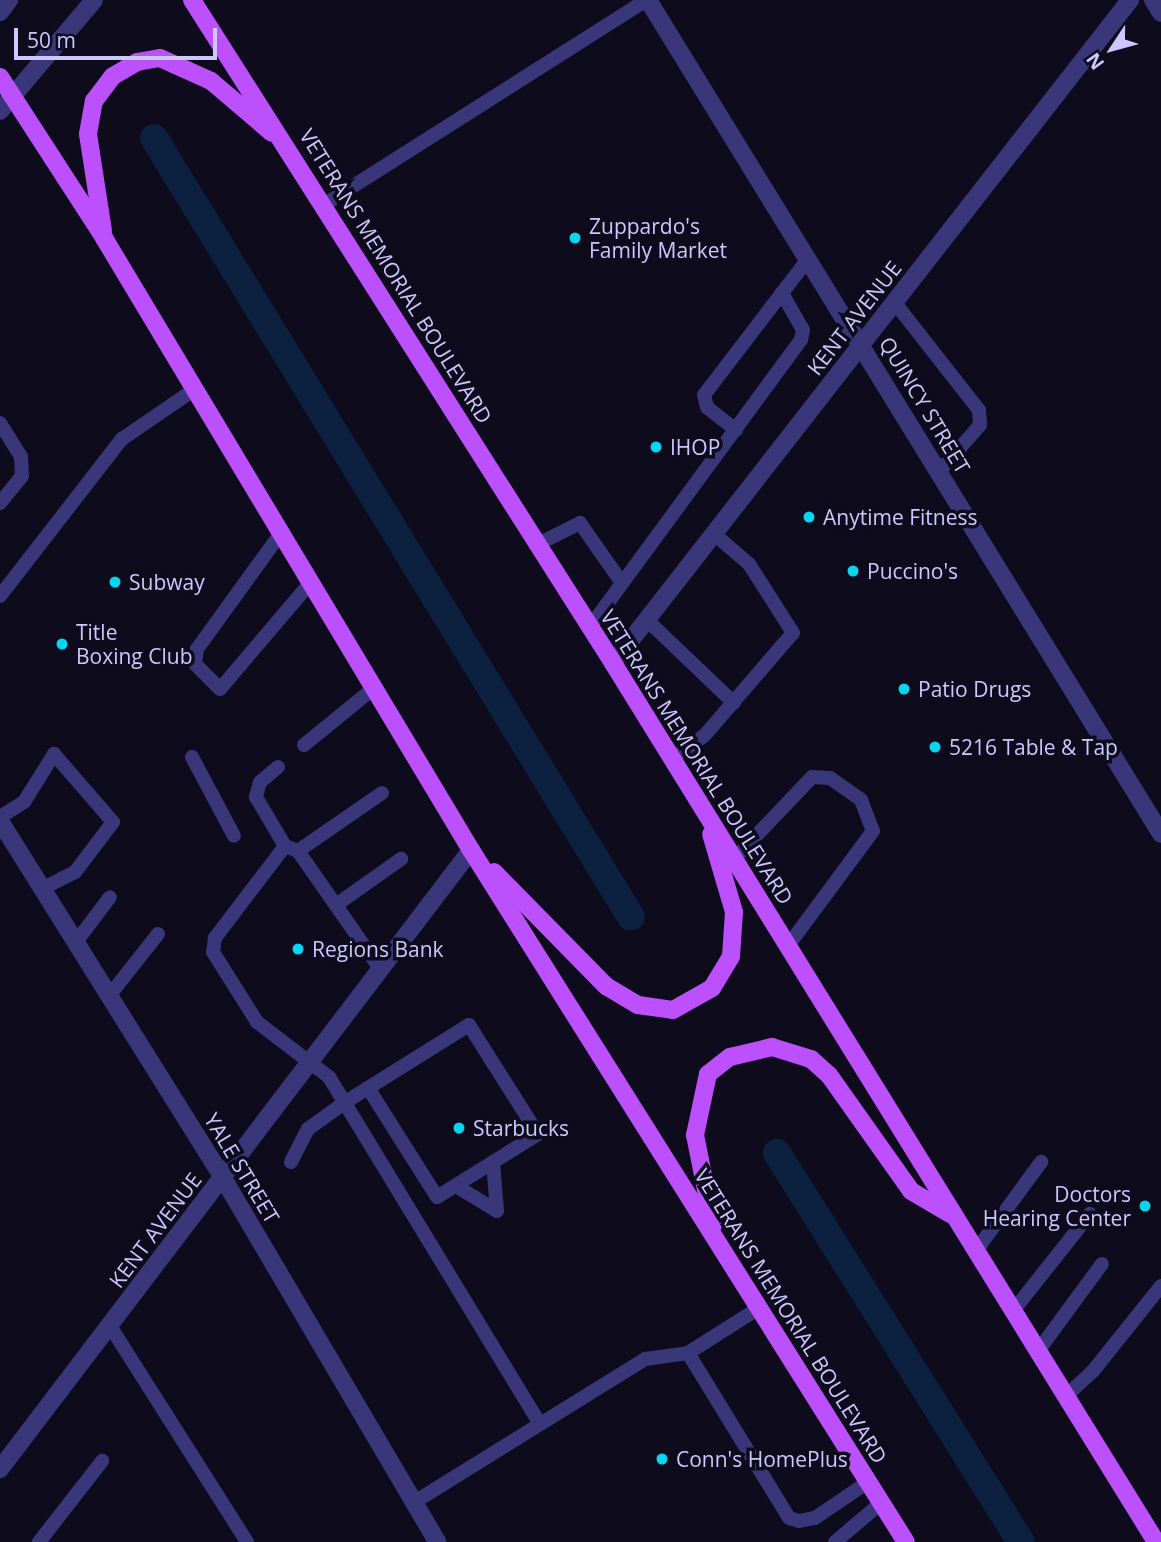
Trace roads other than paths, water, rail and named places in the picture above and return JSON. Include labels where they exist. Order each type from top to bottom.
[{"type":"main road","name":"VETERANS MEMORIAL BOULEVARD","points":[[192,0],[325,204],[613,663],[1156,1542]]},
{"type":"main road","points":[[104,238],[88,134],[94,101],[113,76],[137,62],[160,58],[211,80],[288,146]]},
{"type":"main road","name":"VETERANS MEMORIAL BOULEVARD","points":[[0,77],[104,238],[471,850],[906,1542]]},
{"type":"main road","points":[[471,850],[606,986],[638,1005],[673,1010],[712,988],[731,956],[734,912],[704,811]]},
{"type":"main road","points":[[717,1241],[695,1135],[698,1105],[708,1074],[730,1057],[753,1049],[791,1051],[811,1059],[829,1075],[911,1191],[953,1216]]},
{"type":"street","points":[[0,12],[9,0]]},
{"type":"street","points":[[0,111],[94,0]]},
{"type":"street","name":"QUINCY STREET","points":[[647,0],[1161,834]]},
{"type":"street","name":"KENT AVENUE","points":[[613,663],[1130,0]]},
{"type":"street","points":[[1153,0],[1161,13]]},
{"type":"street","name":"YALE STREET","points":[[0,819],[223,1178],[437,1542]]},
{"type":"street","name":"KENT AVENUE","points":[[0,1469],[471,850]]},
{"type":"lane","points":[[325,204],[647,0]]},
{"type":"lane","points":[[736,430],[707,407],[704,395],[808,259]]},
{"type":"lane","points":[[590,627],[801,340],[803,330],[782,293]]},
{"type":"lane","points":[[895,303],[979,410],[979,425],[939,472]]},
{"type":"lane","points":[[0,596],[122,439],[195,389]]},
{"type":"lane","points":[[0,423],[22,457],[22,476],[0,503]]},
{"type":"lane","points":[[538,544],[580,523],[622,583]]},
{"type":"lane","points":[[281,533],[197,649],[195,664],[220,689],[311,582]]},
{"type":"lane","points":[[671,759],[704,736],[793,632],[749,564],[713,533]]},
{"type":"lane","points":[[647,620],[734,703]]},
{"type":"lane","points":[[304,745],[374,688]]},
{"type":"lane","points":[[0,819],[24,802],[54,754],[113,822],[75,872],[42,889]]},
{"type":"lane","points":[[192,757],[234,835]]},
{"type":"lane","points":[[278,767],[260,782],[256,797],[381,970]]},
{"type":"lane","points":[[734,859],[812,777],[830,778],[861,800],[873,831],[788,946]]},
{"type":"lane","points":[[382,793],[292,848],[215,938],[213,952],[257,1023],[329,1077],[540,1424]]},
{"type":"lane","points":[[336,905],[401,859]]},
{"type":"lane","points":[[75,942],[110,897]]},
{"type":"lane","points":[[109,996],[158,934]]},
{"type":"lane","points":[[291,1162],[308,1129],[344,1103],[368,1088],[469,1025],[538,1134],[437,1197],[368,1088]]},
{"type":"lane","points":[[456,1186],[497,1211],[493,1162]]},
{"type":"lane","points":[[975,1252],[1041,1162]]},
{"type":"lane","points":[[1013,1311],[1090,1214]]},
{"type":"lane","points":[[1038,1351],[1102,1264]]},
{"type":"lane","points":[[1066,1396],[1093,1371],[1161,1286]]},
{"type":"lane","points":[[413,1503],[645,1359],[688,1353],[759,1308]]},
{"type":"lane","points":[[110,1326],[247,1542]]},
{"type":"lane","points":[[688,1353],[789,1518],[799,1521],[815,1518],[868,1482]]},
{"type":"lane","points":[[39,1542],[102,1461]]},
{"type":"lane","points":[[835,1542],[881,1503]]},
{"type":"waterway","points":[[154,138],[631,917]]},
{"type":"waterway","points":[[777,1153],[1021,1542]]},
{"type":"place","name":"Zuppardo's Family Market","points":[[575,238]]},
{"type":"place","name":"IHOP","points":[[656,447]]},
{"type":"place","name":"Anytime Fitness","points":[[809,517]]},
{"type":"place","name":"Puccino's","points":[[853,571]]},
{"type":"place","name":"Subway","points":[[115,582]]},
{"type":"place","name":"Title Boxing Club","points":[[62,644]]},
{"type":"place","name":"Patio Drugs","points":[[904,689]]},
{"type":"place","name":"5216 Table & Tap","points":[[935,747]]},
{"type":"place","name":"Regions Bank","points":[[298,949]]},
{"type":"place","name":"Starbucks","points":[[459,1128]]},
{"type":"place","name":"Doctors Hearing Center","points":[[1145,1206]]},
{"type":"place","name":"Conn's HomePlus","points":[[662,1459]]}]
